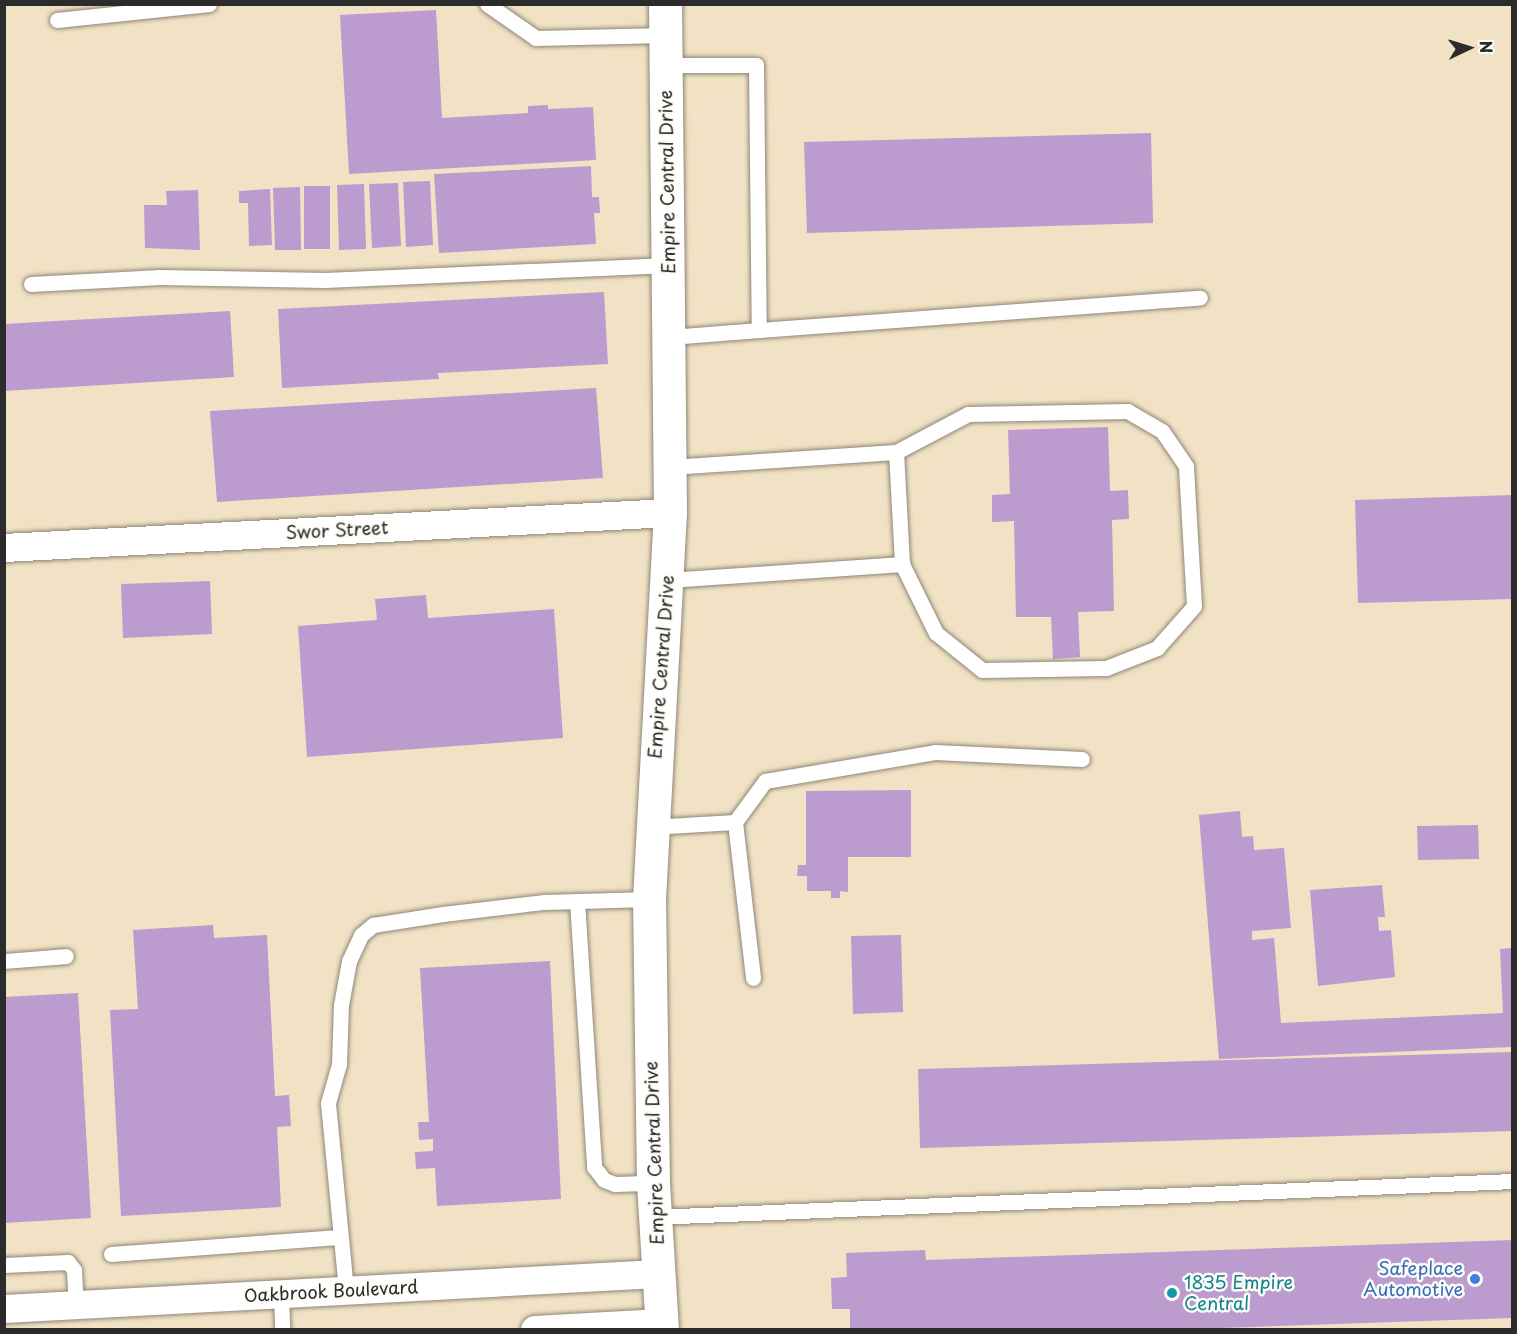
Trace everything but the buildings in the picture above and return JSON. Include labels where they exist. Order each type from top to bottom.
[{"type":"street","name":"Empire Central Drive","points":[[661,1326],[653,1183],[649,899],[650,826],[668,580],[670,513],[670,337],[665,35]]},
{"type":"street","name":"Swor Street","points":[[4,548],[670,513]]},
{"type":"street","name":"Oakbrook Boulevard","points":[[4,1309],[658,1274]]},
{"type":"street","points":[[535,1329],[661,1326]]},
{"type":"lane","points":[[57,20],[209,4]]},
{"type":"lane","points":[[487,4],[536,38],[665,35],[756,65],[759,330]]},
{"type":"lane","points":[[31,284],[160,277],[326,280],[669,265]]},
{"type":"lane","points":[[670,337],[1200,298]]},
{"type":"lane","points":[[670,467],[896,452],[968,414],[1128,411],[1162,431],[1186,466],[1194,606],[1157,648],[1106,668],[982,670],[936,633],[902,564],[896,452]]},
{"type":"lane","points":[[668,580],[902,564]]},
{"type":"lane","points":[[753,978],[735,822],[765,781],[935,752],[1082,759]]},
{"type":"lane","points":[[650,826],[735,822]]},
{"type":"lane","points":[[346,1290],[338,1237],[328,1103],[339,1064],[340,1005],[349,961],[362,935],[373,925],[577,901],[649,899]]},
{"type":"lane","points":[[577,901],[594,1167],[604,1180],[615,1184],[653,1183]]},
{"type":"lane","points":[[4,961],[66,956]]},
{"type":"lane","points":[[654,1217],[1512,1181]]},
{"type":"lane","points":[[111,1254],[338,1237]]},
{"type":"lane","points":[[4,1265],[68,1262],[74,1270],[76,1305]]},
{"type":"lane","points":[[281,1294],[282,1329]]},
{"type":"place","name":"Safeplace Automotive","points":[[1475,1279]]},
{"type":"place","name":"1835 Empire Central","points":[[1172,1293]]}]
